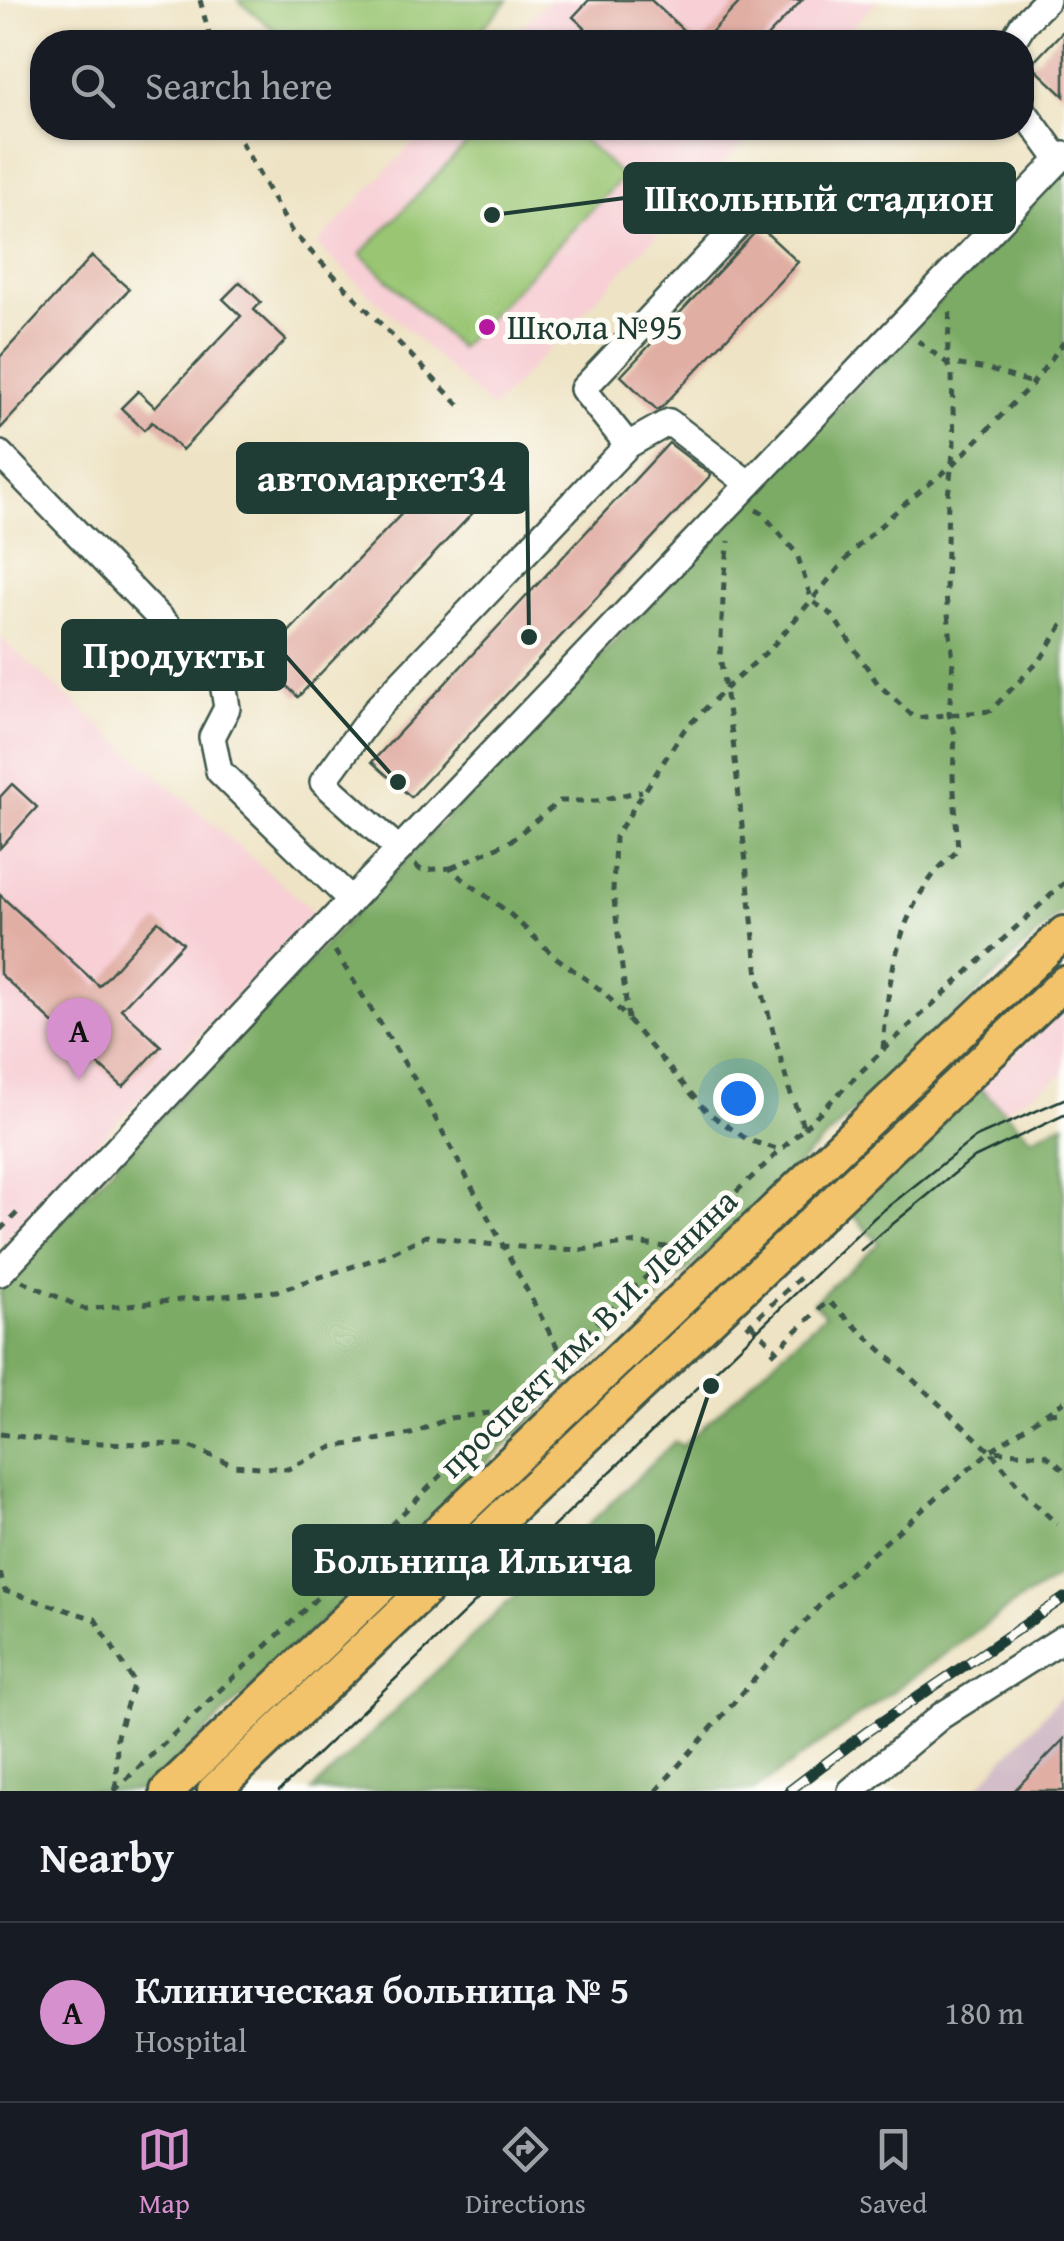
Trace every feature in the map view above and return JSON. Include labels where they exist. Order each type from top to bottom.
[{"type":"main road","name":"проспект им. В.И. Ленина","points":[[167,1791],[1064,933]]},
{"type":"main road","name":"проспект им. В.И. Ленина","points":[[214,1791],[1064,984]]},
{"type":"street","points":[[1020,30],[1047,0]]},
{"type":"street","points":[[1,1272],[1061,158],[1034,124]]},
{"type":"street","points":[[628,445],[583,388],[741,222]]},
{"type":"street","points":[[399,850],[323,782],[378,707],[628,445],[669,422],[742,492]]},
{"type":"street","points":[[0,454],[222,683],[227,708],[212,737],[219,771],[351,900]]},
{"type":"street","points":[[851,1791],[941,1716],[1064,1638]]},
{"type":"path","points":[[200,0],[208,30]]},
{"type":"path","points":[[239,140],[292,232],[462,408]]},
{"type":"path","points":[[883,1050],[886,992],[907,917],[932,877],[958,850],[953,776],[955,734],[949,714],[953,661],[946,595],[948,496],[954,444],[952,374],[947,363],[950,306],[943,281]]},
{"type":"path","points":[[899,327],[947,363],[987,369],[1032,383]]},
{"type":"path","points":[[628,1020],[613,891],[615,837],[684,730],[771,648],[854,550],[952,466],[1032,383],[1064,342]]},
{"type":"path","points":[[742,492],[796,554],[812,601],[832,615],[878,684],[916,718],[990,712],[1041,659],[1064,622]]},
{"type":"path","points":[[742,492],[724,581],[720,656],[758,976],[789,1089],[804,1128]]},
{"type":"path","points":[[399,850],[421,870],[450,868],[509,842],[560,801],[596,801],[645,791]]},
{"type":"path","points":[[450,868],[508,912],[554,956],[605,993],[707,1112],[748,1140],[780,1150]]},
{"type":"path","points":[[115,1790],[562,1356],[1064,883]]},
{"type":"path","points":[[322,931],[415,1080],[562,1356]]},
{"type":"path","points":[[0,1230],[17,1213]]},
{"type":"path","points":[[1,1272],[85,1309],[277,1290],[382,1257],[426,1236],[502,1246],[581,1250],[632,1244],[676,1248]]},
{"type":"path","points":[[803,1275],[752,1324],[774,1352],[828,1301],[990,1451],[1027,1496],[1058,1524]]},
{"type":"path","points":[[656,1791],[842,1580],[990,1451],[1064,1401]]},
{"type":"path","points":[[0,1434],[63,1442],[186,1445],[232,1465],[288,1469],[332,1446],[411,1434],[450,1418],[506,1411]]},
{"type":"path","points":[[1046,1414],[1064,1412]]},
{"type":"path","points":[[990,1451],[1046,1454],[1064,1470]]},
{"type":"path","points":[[0,1572],[2,1594],[95,1619],[134,1682],[117,1736],[115,1790]]},
{"type":"shaded area","points":[[548,0],[878,0],[849,30],[519,30]]},
{"type":"shaded area","name":"Школа №95","points":[[416,140],[747,140],[492,409],[317,245]]},
{"type":"shaded area","points":[[0,638],[315,913],[0,1246]]},
{"type":"shaded area","points":[[1064,1009],[1064,1074],[1003,1111],[979,1087]]},
{"type":"shaded area","points":[[1064,1693],[1064,1791],[974,1791]]},
{"type":"green space","points":[[238,0],[508,0],[481,30],[274,30]]},
{"type":"green space","points":[[470,140],[584,140],[623,177],[459,348],[361,254]]},
{"type":"green space","points":[[1064,170],[1064,910],[144,1791],[0,1791],[0,1285]]},
{"type":"green space","points":[[979,1087],[1032,1138],[1064,1123],[1064,1573],[1017,1602],[754,1791],[312,1791],[675,1441],[682,1446],[825,1314],[813,1302],[879,1243],[846,1208]]},
{"type":"building","points":[[589,0],[651,0],[683,30],[587,30],[573,17]]},
{"type":"building","points":[[742,0],[802,0],[773,30],[713,30]]},
{"type":"building","points":[[1064,30],[1064,96],[1034,68],[1034,62]]},
{"type":"building","points":[[760,227],[798,262],[657,410],[621,376]]},
{"type":"building","points":[[92,256],[129,289],[0,429],[0,357]]},
{"type":"building","points":[[240,282],[261,302],[254,310],[286,340],[182,450],[152,422],[144,430],[121,408],[138,391],[155,407],[241,316],[223,299]]},
{"type":"building","points":[[669,443],[711,475],[411,797],[372,762]]},
{"type":"building","points":[[451,462],[488,497],[298,697],[261,661]]},
{"type":"building","points":[[12,784],[37,807],[0,848],[0,797]]},
{"type":"building","points":[[0,895],[99,986],[158,921],[183,943],[121,1009],[161,1046],[123,1087],[0,974]]},
{"type":"building","points":[[1064,1739],[1064,1791],[1014,1791]]},
{"type":"tram line","points":[[279,1791],[875,1217],[976,1137],[1064,1099]]},
{"type":"tram line","points":[[861,1250],[972,1159],[1064,1115]]},
{"type":"railway","points":[[789,1791],[868,1731],[1064,1598]]},
{"type":"place","name":"Школьный стадион","points":[[492,215]]},
{"type":"place","name":"Школа №95","points":[[487,327]]},
{"type":"place","name":"автомаркет34","points":[[529,637]]},
{"type":"place","name":"Продукты","points":[[398,782]]},
{"type":"place","name":"Клиническая больница № 5","points":[[79,1080]]},
{"type":"place","name":"Больница Ильича","points":[[711,1386]]}]
